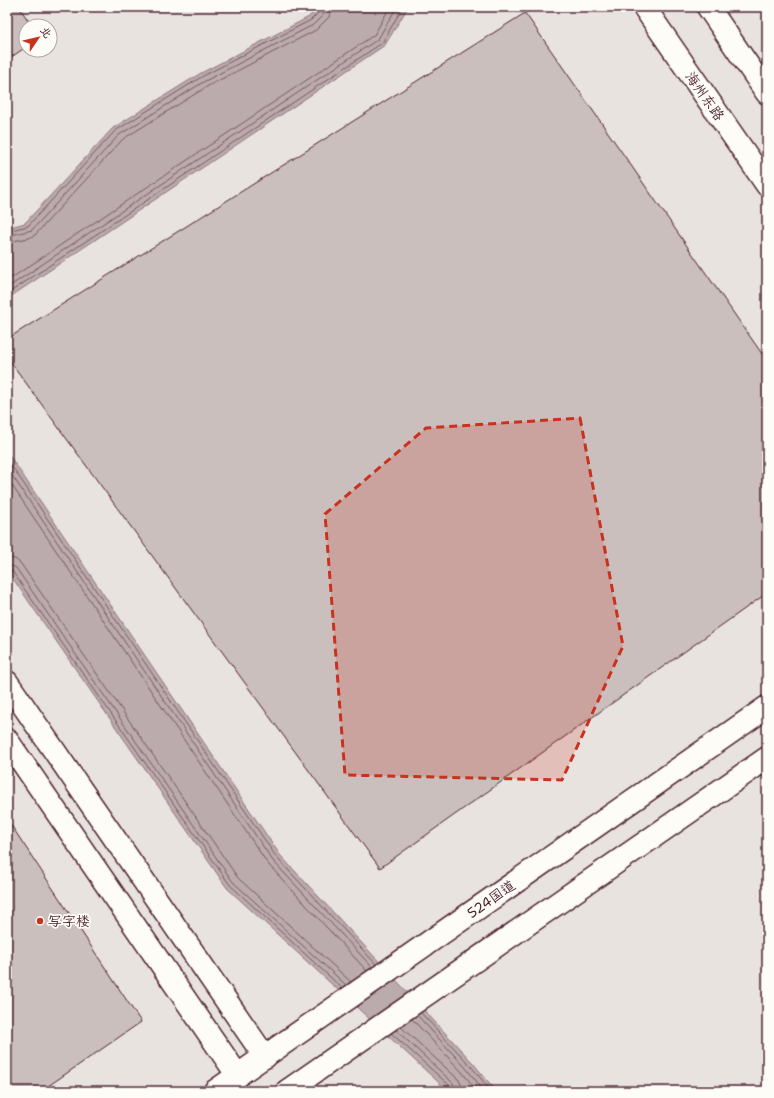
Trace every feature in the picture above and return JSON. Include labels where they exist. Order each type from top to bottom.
[{"type":"main road","name":"海州东路","points":[[644,7],[767,185]]},
{"type":"main road","points":[[708,7],[767,93]]},
{"type":"main road","points":[[7,682],[265,1057]]},
{"type":"main road","name":"524国道","points":[[215,1091],[767,707]]},
{"type":"main road","points":[[7,740],[238,1076]]},
{"type":"main road","points":[[287,1091],[767,758]]},
{"type":"highlighted area","points":[[580,418],[623,646],[562,780],[345,775],[325,514],[426,428]]},
{"type":"shaded area","points":[[7,7],[767,7],[767,1091],[7,1091]]},
{"type":"water","points":[[318,7],[408,7],[385,45],[7,299],[7,228],[25,223],[113,128],[201,73],[309,17]]},
{"type":"water","points":[[7,452],[280,855],[473,1063],[496,1091],[448,1091],[227,888],[7,570]]},
{"type":"building","points":[[7,7],[19,7],[27,18],[18,18],[18,52],[7,60]]},
{"type":"building","points":[[525,13],[767,361],[767,593],[380,868],[7,357],[7,339]]},
{"type":"building","name":"写字楼","points":[[7,819],[141,1022],[41,1091],[7,1091]]},
{"type":"place","name":"写字楼","points":[[40,921]]}]
